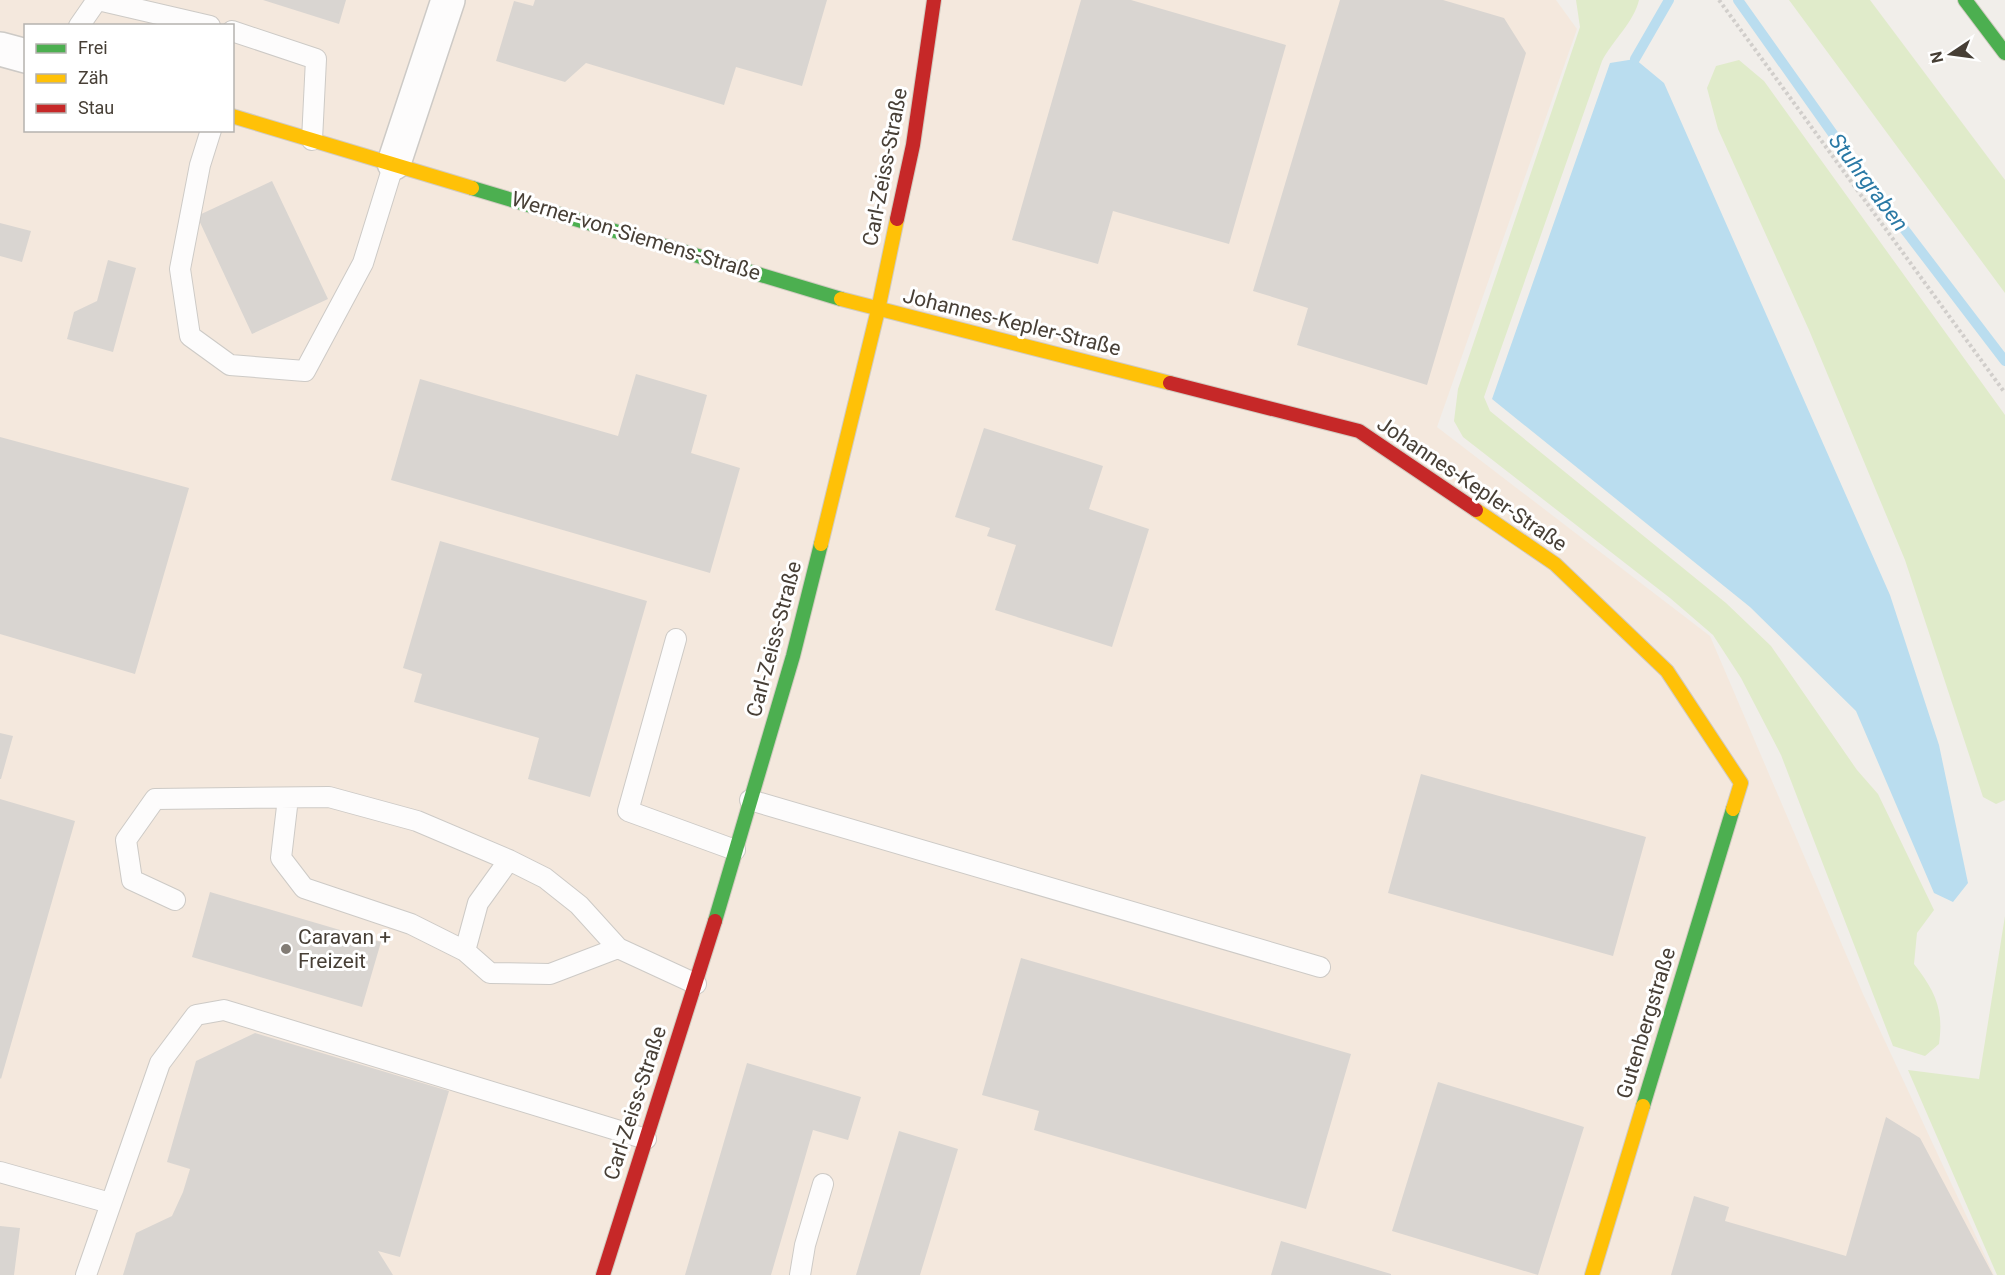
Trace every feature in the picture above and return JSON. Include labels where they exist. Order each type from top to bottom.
[{"type":"main road","name":"Carl-Zeiss-Straße","points":[[603,1275],[696,984],[793,656],[878,310],[913,145],[933,0]]},
{"type":"main road","points":[[1965,0],[2005,53]]},
{"type":"main road","name":"Werner-von-Siemens-Straße","points":[[234,117],[878,310]]},
{"type":"main road","name":"Johannes-Kepler-Straße","points":[[878,310],[1359,431],[1555,564],[1667,671],[1741,783]]},
{"type":"main road","name":"Gutenbergstraße","points":[[1592,1275],[1741,783]]},
{"type":"street","points":[[394,163],[448,0]]},
{"type":"street","points":[[0,49],[24,55]]},
{"type":"lane","points":[[80,24],[97,0],[201,24]]},
{"type":"lane","points":[[234,33],[316,59],[312,140]]},
{"type":"lane","points":[[210,132],[200,165],[180,269],[190,336],[230,365],[305,370],[363,263],[394,163]]},
{"type":"lane","points":[[676,639],[628,811],[735,850]]},
{"type":"lane","points":[[288,798],[281,858],[304,888],[411,924],[465,951],[490,973],[550,974],[618,948]]},
{"type":"lane","points":[[175,900],[132,880],[126,840],[155,799],[328,798],[417,821],[545,878],[579,905],[618,948],[696,984]]},
{"type":"lane","points":[[750,800],[1320,966]]},
{"type":"lane","points":[[465,951],[478,903],[509,860]]},
{"type":"lane","points":[[86,1275],[159,1063],[196,1015],[224,1010],[646,1139]]},
{"type":"lane","points":[[0,1172],[110,1203]]},
{"type":"lane","points":[[800,1275],[805,1245],[823,1184]]},
{"type":"path","points":[[1719,0],[2005,393]]},
{"type":"shaded area","points":[[0,0],[1556,0],[1577,29],[1437,427],[1710,636],[1863,994],[1994,1275],[0,1275]]},
{"type":"green space","points":[[1576,0],[1639,0],[1633,16],[1602,61],[1484,397],[1490,411],[1726,603],[1771,646],[1857,770],[1878,794],[1934,910],[1917,933],[1914,964],[1932,992],[1939,1010],[1939,1044],[1925,1056],[1893,1046],[1781,755],[1741,678],[1713,635],[1670,598],[1463,437],[1454,421],[1458,389],[1580,27]]},
{"type":"green space","points":[[1789,0],[1870,0],[2005,180],[2005,293]]},
{"type":"green space","points":[[1739,60],[1764,81],[2005,415],[2005,800],[1996,804],[1983,797],[1905,560],[1809,330],[1718,129],[1707,88],[1716,66]]},
{"type":"green space","points":[[2005,916],[2005,1275],[1997,1275],[1908,1070],[1979,1079]]},
{"type":"water","points":[[1635,59],[1664,83],[1890,595],[1939,745],[1968,883],[1953,902],[1934,893],[1856,711],[1750,607],[1492,399],[1610,63]]},
{"type":"building","points":[[263,0],[346,0],[339,24]]},
{"type":"building","points":[[535,0],[827,0],[802,86],[736,67],[724,105],[586,63],[565,82],[496,61],[514,1],[533,6]]},
{"type":"building","points":[[1081,0],[1131,0],[1286,45],[1229,244],[1113,211],[1098,264],[1012,240]]},
{"type":"building","points":[[1340,0],[1443,0],[1504,18],[1526,53],[1427,385],[1297,345],[1308,308],[1253,291]]},
{"type":"building","points":[[272,181],[328,299],[252,334],[197,216]]},
{"type":"building","points":[[0,223],[31,231],[22,262],[0,256]]},
{"type":"building","points":[[108,260],[136,268],[113,352],[67,339],[74,312],[97,301]]},
{"type":"building","points":[[636,374],[707,395],[691,453],[740,468],[710,573],[391,480],[420,379],[618,436]]},
{"type":"building","points":[[984,428],[1103,466],[1089,509],[1149,529],[1112,647],[995,610],[1016,545],[987,536],[990,528],[955,517]]},
{"type":"building","points":[[0,437],[189,488],[135,674],[0,634]]},
{"type":"building","points":[[440,541],[647,601],[590,797],[528,779],[539,738],[414,702],[422,674],[403,668]]},
{"type":"building","points":[[0,733],[13,736],[1,779],[0,779]]},
{"type":"building","points":[[1421,774],[1646,837],[1613,956],[1388,893]]},
{"type":"building","points":[[0,799],[75,821],[1,1079],[0,1078]]},
{"type":"building","name":"Caravan + Freizeit","points":[[210,892],[381,942],[362,1007],[192,957]]},
{"type":"building","points":[[1021,958],[1351,1054],[1306,1209],[1034,1130],[1039,1111],[982,1095]]},
{"type":"building","points":[[255,1033],[449,1091],[400,1257],[378,1251],[393,1275],[123,1275],[136,1233],[172,1216],[183,1192],[190,1169],[167,1162],[196,1061]]},
{"type":"building","points":[[747,1063],[861,1097],[848,1140],[813,1130],[771,1275],[685,1275]]},
{"type":"building","points":[[1438,1082],[1584,1127],[1538,1275],[1392,1231]]},
{"type":"building","points":[[1886,1117],[1920,1138],[1993,1275],[1671,1275],[1694,1196],[1729,1207],[1725,1221],[1846,1256]]},
{"type":"building","points":[[899,1131],[958,1149],[920,1275],[856,1275]]},
{"type":"building","points":[[0,1226],[20,1228],[14,1275],[0,1275]]},
{"type":"building","points":[[1281,1241],[1391,1274],[1391,1275],[1271,1275]]},
{"type":"waterway","points":[[1635,59],[1669,0]]},
{"type":"waterway","name":"Stuhrgraben","points":[[1738,0],[1850,158],[2005,361]]},
{"type":"traffic: fast","points":[[1965,0],[2005,53]]},
{"type":"traffic: fast","points":[[472,188],[841,299]]},
{"type":"traffic: fast","points":[[715,921],[793,656],[821,544]]},
{"type":"traffic: fast","points":[[1643,1106],[1733,809]]},
{"type":"traffic: slow","points":[[234,117],[472,188]]},
{"type":"traffic: slow","points":[[821,544],[878,310],[897,219]]},
{"type":"traffic: slow","points":[[841,299],[1170,383]]},
{"type":"traffic: slow","points":[[1476,510],[1555,564],[1667,671],[1741,783],[1733,809]]},
{"type":"traffic: slow","points":[[1592,1275],[1643,1106]]},
{"type":"traffic: jam","points":[[897,219],[913,145],[934,0]]},
{"type":"traffic: jam","points":[[1170,383],[1359,431],[1476,510]]},
{"type":"traffic: jam","points":[[603,1275],[715,921]]},
{"type":"place","name":"Caravan + Freizeit","points":[[286,949]]}]
